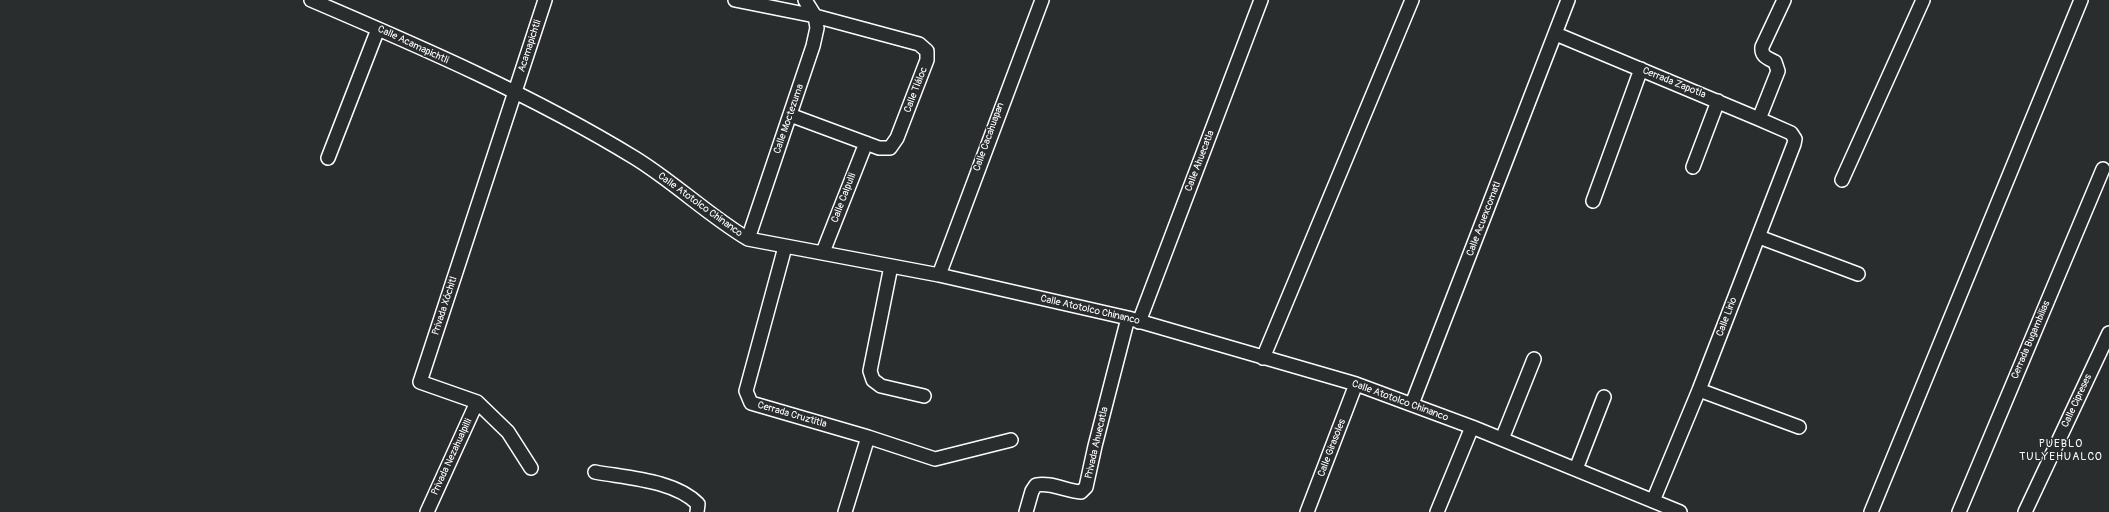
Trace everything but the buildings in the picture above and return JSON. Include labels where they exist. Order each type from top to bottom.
[{"type":"street","name":"Calle Acamapichtli","points":[[311,0],[515,92]]},
{"type":"street","name":"Acamapichtli","points":[[515,92],[545,0]]},
{"type":"street","name":"Calle Tláloc","points":[[736,0],[815,16],[919,44],[927,51],[927,60],[898,138],[890,148],[878,148],[790,115]]},
{"type":"street","points":[[805,0],[815,16]]},
{"type":"street","name":"Calle Cacahuapan","points":[[939,275],[1042,0]]},
{"type":"street","name":"Calle Ahuecatla","points":[[1133,320],[1262,0]]},
{"type":"street","points":[[1263,358],[1412,0]]},
{"type":"street","name":"Calle Acuexcomatl","points":[[1412,404],[1568,0]]},
{"type":"street","points":[[1759,119],[1778,71],[1775,62],[1764,56],[1761,52],[1762,47],[1784,0]]},
{"type":"street","points":[[1842,180],[1923,0]]},
{"type":"street","points":[[1871,512],[2081,0]]},
{"type":"street","name":"Calle Moctezuma","points":[[748,239],[814,46],[816,28],[815,16]]},
{"type":"street","points":[[328,158],[378,29]]},
{"type":"street","name":"Cerrada Zapotla","points":[[1556,34],[1791,133]]},
{"type":"street","points":[[1593,201],[1641,69]]},
{"type":"street","name":"Calle Atotolco Chinanco","points":[[515,92],[636,159],[730,228],[748,239],[939,275],[1133,320],[1356,384],[1472,427],[1679,512]]},
{"type":"street","name":"Privada Xóchitl","points":[[515,92],[420,382],[477,402],[508,432],[530,468]]},
{"type":"street","points":[[1693,167],[1718,101]]},
{"type":"street","name":"Calle Lirio","points":[[1653,501],[1699,390],[1794,144],[1795,139],[1791,133]]},
{"type":"street","name":"Calle Calpulli","points":[[823,252],[866,143]]},
{"type":"street","name":"Cerrada Bugambilias","points":[[1959,512],[2103,168]]},
{"type":"street","points":[[1759,237],[1858,274]]},
{"type":"street","name":"Cerrada Cruztitla","points":[[786,247],[746,391],[751,403],[868,437]]},
{"type":"street","points":[[891,266],[870,370],[873,380],[881,386],[924,396]]},
{"type":"street","name":"Privada Ahuecatla","points":[[1026,512],[1032,491],[1036,485],[1044,484],[1073,492],[1081,492],[1086,487],[1095,446],[1133,320]]},
{"type":"street","name":"Calle Cipreses","points":[[2025,512],[2109,334]]},
{"type":"street","points":[[1502,439],[1534,359]]},
{"type":"street","name":"Calle Girasoles","points":[[1307,512],[1356,384]]},
{"type":"street","points":[[1699,390],[1799,427]]},
{"type":"street","points":[[1576,469],[1604,397]]},
{"type":"street","name":"Privada Nezahualpilli","points":[[427,512],[477,402]]},
{"type":"street","points":[[1437,512],[1472,427]]},
{"type":"street","points":[[845,512],[868,437],[934,459],[1011,440]]},
{"type":"street","points":[[595,472],[675,488],[688,494],[698,504],[697,512]]},
{"type":"district","name":"PUEBLO TULYEHUALCO","points":[[2061,450]]}]
